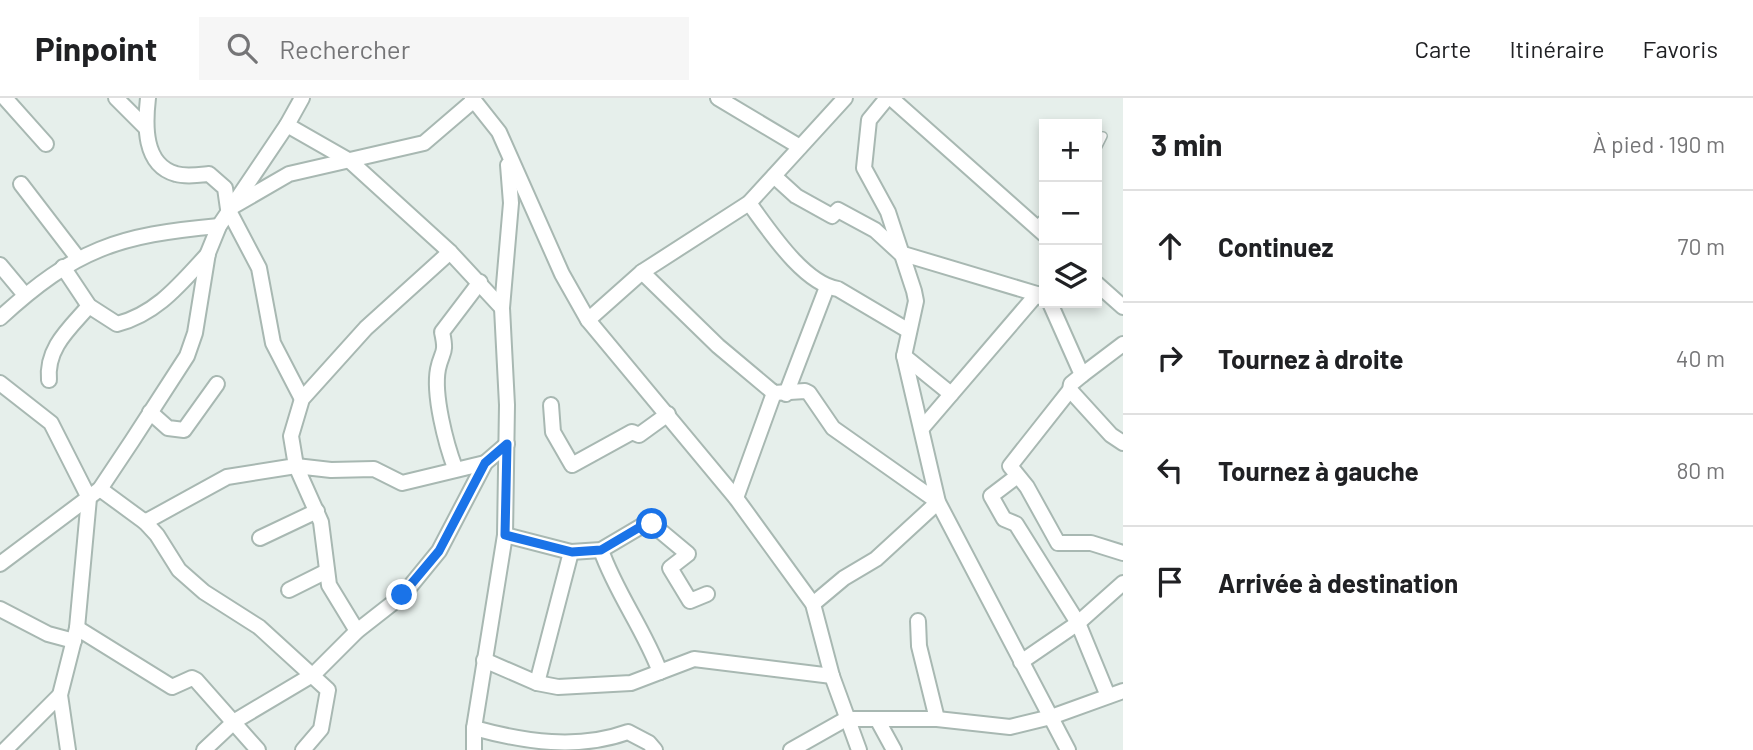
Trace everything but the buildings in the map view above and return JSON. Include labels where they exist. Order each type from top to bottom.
[{"type":"street","points":[[5,98],[46,144]]},
{"type":"street","points":[[116,98],[145,127]]},
{"type":"street","points":[[148,98],[145,127],[149,146],[161,166],[175,174],[209,174],[225,188],[228,209],[260,268],[271,338],[302,399]]},
{"type":"street","points":[[0,564],[94,494],[150,412],[191,344],[208,253],[219,226],[287,125],[302,98]]},
{"type":"street","points":[[719,98],[800,147]]},
{"type":"street","points":[[588,320],[642,272],[749,203],[845,98]]},
{"type":"street","points":[[1039,224],[889,98],[869,120],[864,168],[888,212],[916,301],[904,356],[923,426],[938,502],[1068,750]]},
{"type":"street","points":[[228,209],[289,174],[424,143],[473,99],[499,132],[562,274],[588,320],[736,498],[813,604],[832,676],[859,750]]},
{"type":"street","points":[[287,125],[350,161],[450,252],[502,309]]},
{"type":"street","points":[[474,750],[474,728],[505,535],[507,444],[502,309],[511,203],[508,153]]},
{"type":"street","points":[[774,176],[796,196],[832,216],[838,210],[875,230],[900,253],[1039,297]]},
{"type":"street","points":[[21,184],[77,257]]},
{"type":"street","points":[[749,203],[788,255],[827,287],[838,289],[909,331]]},
{"type":"street","points":[[0,318],[25,295],[77,257],[103,246],[168,230],[219,226]]},
{"type":"street","points":[[357,631],[329,585],[321,522],[296,466],[291,436],[302,399],[366,328],[450,252]]},
{"type":"street","points":[[63,267],[89,306],[112,322],[122,323],[168,297],[208,253]]},
{"type":"street","points":[[0,265],[25,295]]},
{"type":"street","points":[[642,272],[718,346],[780,394],[805,391],[809,393],[833,428],[938,502]]},
{"type":"street","points":[[455,468],[443,437],[438,369],[446,352],[442,332],[480,282]]},
{"type":"street","points":[[736,498],[827,287]]},
{"type":"street","points":[[1102,288],[1123,307]]},
{"type":"street","points":[[49,380],[47,364],[57,342],[89,306]]},
{"type":"street","points":[[923,426],[951,394],[1039,308]]},
{"type":"street","points":[[1051,308],[1082,375]]},
{"type":"street","points":[[1123,344],[1071,384],[1070,390],[1010,466],[1016,477],[1027,487],[1058,543],[1091,543],[1123,553]]},
{"type":"street","points":[[904,356],[951,394]]},
{"type":"street","points":[[0,383],[51,423],[94,494],[145,522],[158,535],[179,570],[204,592],[259,627],[314,674],[328,690],[321,729],[303,750]]},
{"type":"street","points":[[150,412],[168,428],[184,430],[217,384]]},
{"type":"street","points":[[1070,390],[1111,435],[1123,443]]},
{"type":"street","points":[[551,405],[553,432],[572,465],[632,432],[639,435],[668,414]]},
{"type":"street","points":[[204,750],[234,721],[314,674],[357,631],[402,595],[432,561],[485,463],[507,444]]},
{"type":"street","points":[[145,522],[227,477],[296,466],[331,470],[374,469],[402,483],[455,468],[485,463]]},
{"type":"street","points":[[1016,477],[991,496],[1004,519],[1016,524],[1078,623],[1108,696]]},
{"type":"street","points":[[68,750],[60,695],[76,634],[94,494]]},
{"type":"street","points":[[813,604],[844,578],[876,559],[938,502]]},
{"type":"street","points":[[260,538],[317,511]]},
{"type":"street","points":[[505,535],[572,552],[601,550],[645,524],[658,527],[688,554],[670,568],[690,601],[707,594]]},
{"type":"street","points":[[601,550],[611,581],[648,639],[660,672]]},
{"type":"street","points":[[537,683],[572,552]]},
{"type":"street","points":[[289,590],[327,571]]},
{"type":"street","points":[[1021,662],[1078,623],[1123,583]]},
{"type":"street","points":[[0,610],[48,634],[76,634],[172,687],[192,678],[196,680],[258,750]]},
{"type":"street","points":[[918,621],[919,646],[937,719]]},
{"type":"street","points":[[485,660],[537,683],[567,688],[631,683],[694,659],[832,676]]},
{"type":"street","points":[[791,750],[846,719],[937,719],[1002,728],[1051,717],[1123,691]]},
{"type":"street","points":[[5,750],[60,695]]},
{"type":"street","points":[[877,719],[894,750]]},
{"type":"street","points":[[474,728],[516,740],[548,742],[607,739],[628,732],[649,743],[655,750]]},
{"type":"route","points":[[402,595],[439,551],[485,463],[507,444],[505,535],[572,552],[601,550],[645,524],[652,524]]}]
